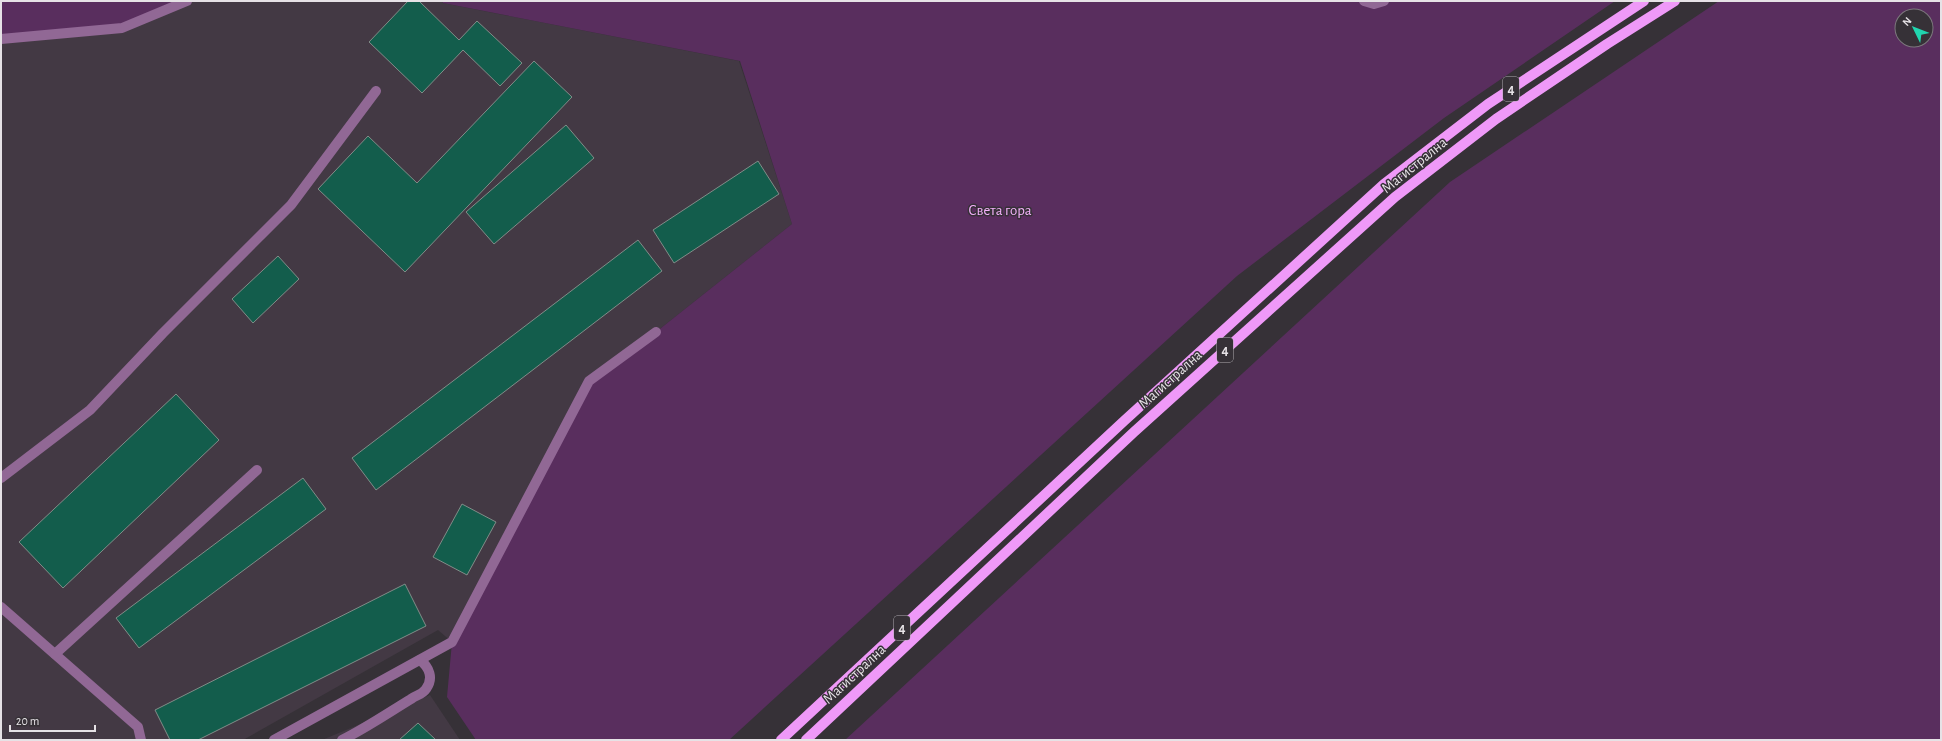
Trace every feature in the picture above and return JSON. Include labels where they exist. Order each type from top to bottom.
[{"type":"main road","name":"Магистрална","points":[[781,740],[1124,421],[1384,184],[1488,104],[1644,1]]},
{"type":"main road","name":"Магистрална","points":[[806,740],[1134,432],[1395,198],[1496,119],[1675,1]]},
{"type":"street","points":[[1,39],[122,28],[188,1]]},
{"type":"street","points":[[1364,1],[1374,4],[1384,1]]},
{"type":"street","points":[[1,478],[90,410],[163,333],[291,204],[376,91]]},
{"type":"street","points":[[274,740],[452,642],[589,382],[656,332]]},
{"type":"street","points":[[56,654],[257,470]]},
{"type":"street","points":[[1,607],[138,726],[141,740]]},
{"type":"street","points":[[342,740],[368,727],[427,688],[430,677],[429,670],[420,660]]},
{"type":"shaded area","points":[[187,1],[442,1],[443,3],[739,61],[792,224],[656,332],[452,642],[438,630],[243,740],[1,740],[1,39]]},
{"type":"shaded area","points":[[430,695],[460,740],[322,740]]},
{"type":"green space","points":[[1,1],[187,1],[122,28],[1,39]]},
{"type":"green space","name":"Света гора","points":[[442,1],[1615,1],[1444,118],[1237,276],[729,740],[476,740],[447,697],[452,642],[589,381],[656,332],[792,224],[740,61],[443,3]]},
{"type":"green space","points":[[1719,1],[1941,1],[1941,740],[845,740],[1450,182]]},
{"type":"building","points":[[408,1],[419,1],[459,40],[477,21],[522,63],[500,86],[463,50],[422,93],[369,42]]},
{"type":"building","points":[[534,61],[572,97],[405,272],[318,189],[368,136],[417,183]]},
{"type":"building","points":[[566,125],[594,158],[494,244],[466,212]]},
{"type":"building","points":[[758,161],[779,194],[674,263],[653,230]]},
{"type":"building","points":[[638,240],[662,271],[376,490],[352,458]]},
{"type":"building","points":[[278,256],[299,279],[253,323],[232,299]]},
{"type":"building","points":[[176,394],[219,440],[63,588],[19,542]]},
{"type":"building","points":[[303,478],[326,509],[139,648],[116,618]]},
{"type":"building","points":[[462,504],[496,522],[467,575],[433,557]]},
{"type":"building","points":[[405,584],[426,626],[198,740],[170,740],[155,710]]},
{"type":"building","points":[[418,723],[436,740],[399,740]]}]
